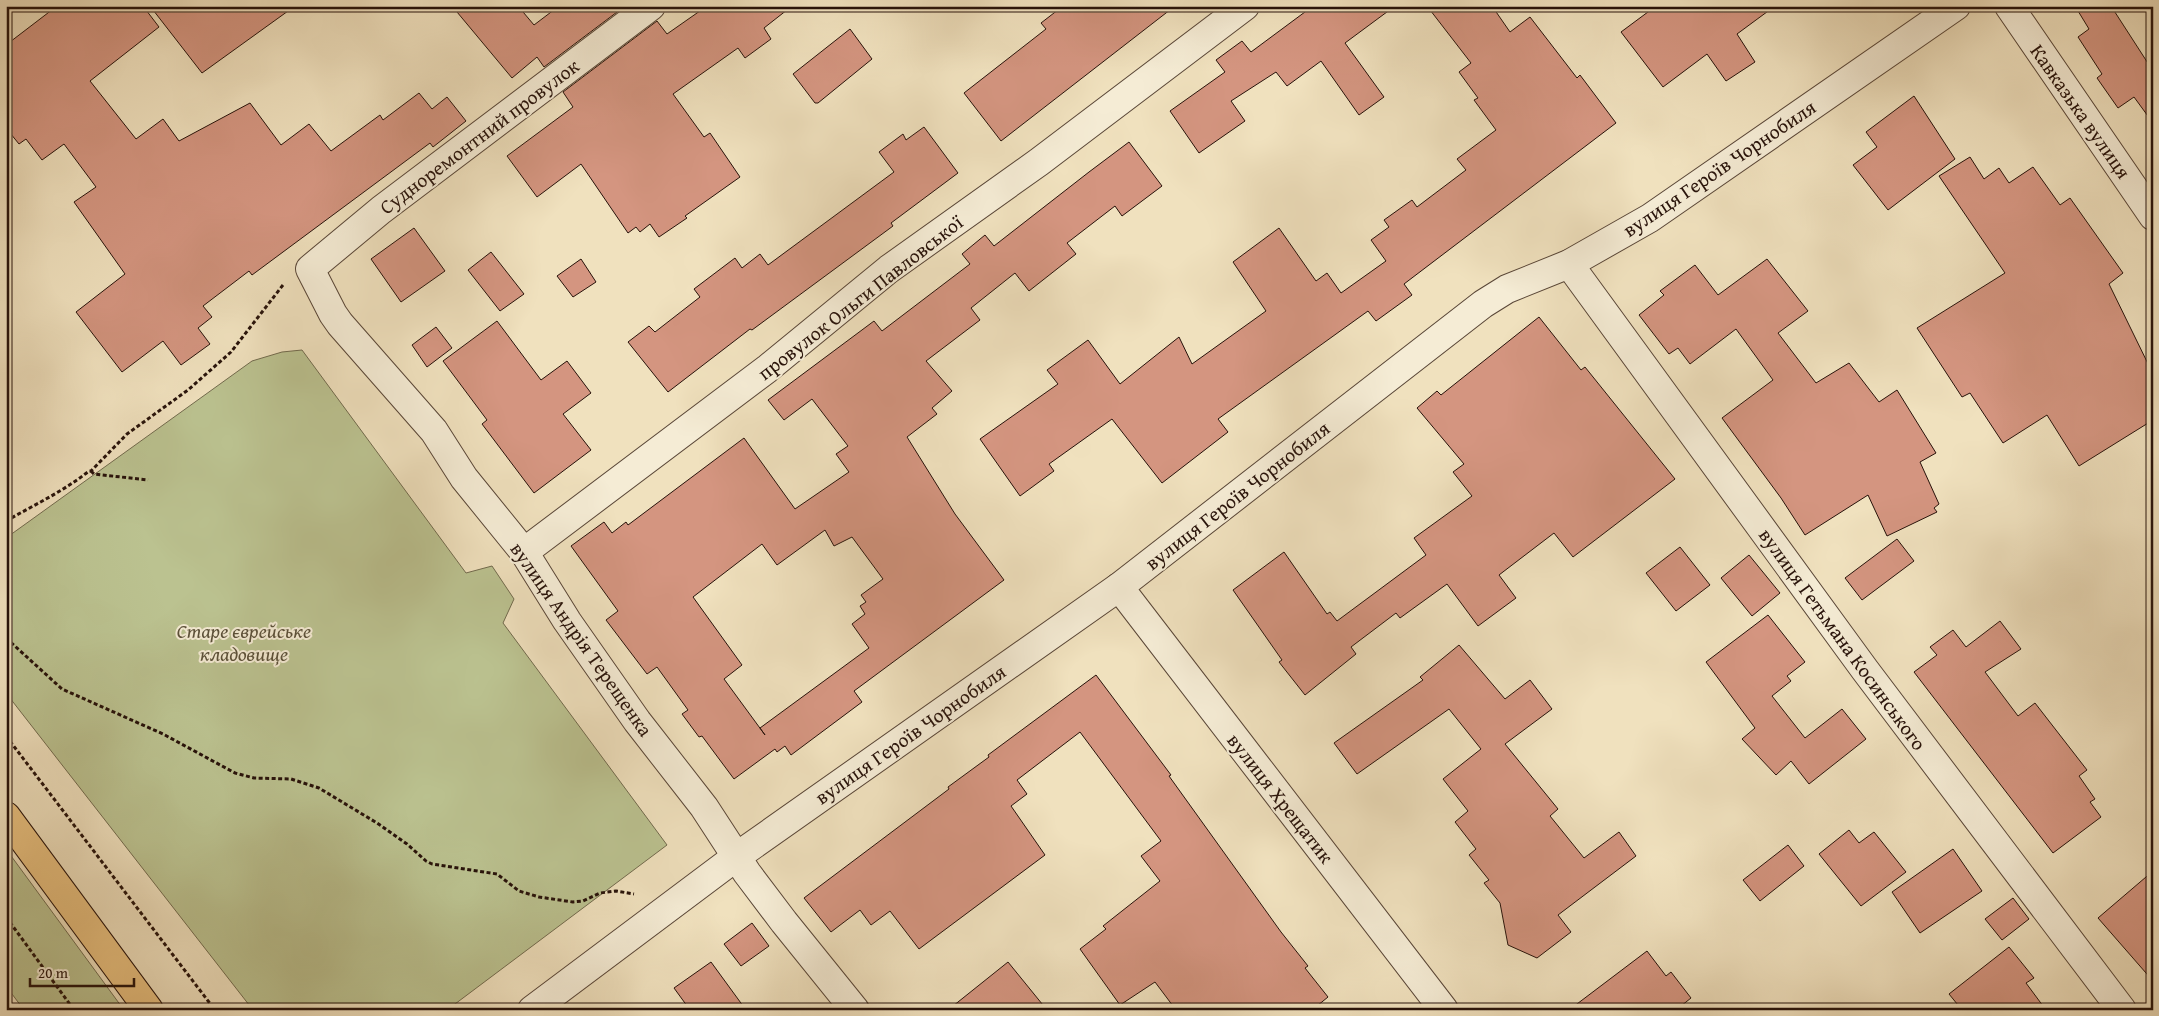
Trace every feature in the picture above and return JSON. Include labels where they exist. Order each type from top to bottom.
[{"type":"main road","points":[[6,816],[150,1010]]},
{"type":"street","name":"Судноремонтний провулок","points":[[310,269],[381,210],[652,6]]},
{"type":"street","name":"провулок Ольги Павловської","points":[[524,552],[767,370],[889,270],[1038,162],[1245,6]]},
{"type":"street","name":"вулиця Героїв Чорнобиля","points":[[532,1010],[736,857],[1119,587],[1483,304],[1507,289],[1569,264],[1650,218],[1956,6]]},
{"type":"street","name":"Кавказька вулиця","points":[[2010,6],[2153,216]]},
{"type":"street","name":"вулиця Гетьмана Косинського","points":[[1569,264],[1865,670],[2122,1010]]},
{"type":"street","name":"вулиця Андрія Терещенка","points":[[310,269],[340,324],[421,415],[464,478],[524,552],[566,621],[603,675],[704,808],[736,857],[784,922],[855,1010]]},
{"type":"street","name":"вулиця Хрещатик","points":[[1119,587],[1444,1010]]},
{"type":"path","points":[[6,521],[66,488],[91,471],[127,434],[188,390],[224,360],[280,288],[310,269]]},
{"type":"path","points":[[91,471],[94,474],[148,480]]},
{"type":"path","points":[[6,638],[55,684],[69,693],[162,734],[235,773],[254,778],[291,779],[319,788],[387,830],[426,861],[436,866],[497,874],[519,890],[538,897],[573,902],[583,901],[600,893],[611,892],[637,895],[658,916]]},
{"type":"path","points":[[6,736],[215,1010]]},
{"type":"path","points":[[6,917],[74,1010]]},
{"type":"green space","name":"Старе єврейське кладовище","points":[[302,350],[466,573],[492,566],[514,599],[503,623],[667,845],[447,1010],[253,1010],[6,693],[6,538],[252,361],[282,352]]},
{"type":"green space","points":[[6,849],[124,1010],[24,1010],[6,986]]},
{"type":"building","points":[[57,6],[143,6],[159,27],[90,81],[136,139],[163,119],[179,141],[250,103],[281,145],[309,124],[331,151],[380,115],[383,120],[419,93],[432,109],[447,97],[466,121],[433,147],[430,143],[252,275],[249,271],[203,306],[212,317],[198,328],[210,344],[181,365],[163,341],[122,372],[76,312],[125,274],[74,202],[96,187],[64,144],[42,160],[26,139],[19,144],[6,128],[6,45]]},
{"type":"building","points":[[150,6],[295,6],[202,73]]},
{"type":"building","points":[[452,6],[518,6],[534,25],[559,6],[625,6],[544,67],[537,57],[512,78]]},
{"type":"building","points":[[707,6],[792,6],[764,28],[771,39],[745,58],[738,48],[673,94],[704,137],[710,133],[740,177],[659,237],[650,224],[640,232],[636,227],[628,233],[581,164],[537,197],[507,156],[573,107],[563,92],[657,21],[667,34]]},
{"type":"building","points":[[1063,6],[1175,6],[1001,141],[964,93],[1046,29],[1041,23]]},
{"type":"building","points":[[1313,6],[1395,6],[1345,43],[1384,97],[1359,115],[1321,61],[1287,86],[1276,72],[1231,101],[1245,121],[1199,153],[1170,111],[1225,72],[1216,60],[1242,41],[1251,52]]},
{"type":"building","points":[[1427,6],[1492,6],[1510,32],[1530,17],[1577,78],[1580,75],[1616,123],[1404,284],[1412,295],[1376,321],[1368,311],[1218,419],[1228,432],[1162,483],[1112,419],[1049,464],[1054,471],[1020,496],[980,439],[1058,384],[1047,370],[1088,340],[1120,384],[1179,337],[1192,364],[1266,311],[1233,262],[1279,228],[1316,281],[1327,273],[1341,293],[1386,261],[1371,240],[1389,227],[1384,220],[1412,200],[1417,207],[1466,170],[1457,159],[1496,130],[1474,100],[1478,98],[1459,72],[1471,63]]},
{"type":"building","points":[[1656,6],[1775,6],[1737,34],[1755,62],[1726,81],[1707,54],[1663,87],[1621,32]]},
{"type":"building","points":[[2075,6],[2111,6],[2153,71],[2153,123],[2134,97],[2118,108],[2097,78],[2102,74],[2078,37],[2089,29]]},
{"type":"building","points":[[850,29],[872,59],[818,103],[815,103],[793,74]]},
{"type":"building","points":[[1914,96],[1955,159],[1888,210],[1853,165],[1877,147],[1866,132]]},
{"type":"building","points":[[924,127],[958,173],[891,223],[893,226],[752,330],[750,329],[668,392],[628,342],[649,326],[655,332],[700,297],[694,289],[735,258],[742,268],[760,254],[768,265],[894,172],[879,152],[903,134],[906,140]]},
{"type":"building","points":[[1129,142],[1162,186],[1122,216],[1115,206],[1067,243],[1076,254],[1029,291],[1015,273],[971,308],[980,320],[926,361],[952,391],[932,408],[937,414],[907,437],[955,514],[1004,580],[854,691],[862,702],[791,755],[785,746],[777,752],[775,749],[734,779],[702,736],[699,737],[682,714],[688,710],[657,667],[647,674],[606,620],[618,611],[571,546],[604,522],[612,533],[626,522],[628,525],[744,438],[795,509],[849,472],[836,454],[848,446],[812,399],[784,420],[768,400],[874,321],[882,331],[970,264],[962,254],[985,235],[994,246]],"holes":[[[825,530],[834,546],[852,537],[883,579],[861,595],[866,602],[860,606],[865,614],[852,624],[869,648],[760,728],[765,735],[724,679],[742,665],[693,597],[762,544],[777,565]]]},
{"type":"building","points":[[1970,157],[1984,179],[1999,168],[2009,183],[2033,167],[2060,205],[2070,198],[2123,273],[2109,284],[2153,374],[2153,420],[2079,466],[2047,415],[2003,443],[1970,393],[1962,397],[1917,328],[2005,273],[1939,176]]},
{"type":"building","points":[[414,228],[445,271],[401,302],[371,259]]},
{"type":"building","points":[[491,252],[524,294],[500,311],[468,270]]},
{"type":"building","points":[[581,259],[596,282],[573,297],[557,276]]},
{"type":"building","points":[[1767,259],[1808,311],[1778,333],[1816,383],[1849,363],[1879,402],[1897,390],[1936,453],[1920,462],[1939,504],[1934,508],[1937,512],[1887,536],[1868,495],[1805,535],[1781,498],[1722,418],[1773,380],[1736,329],[1690,364],[1678,348],[1669,354],[1639,315],[1664,295],[1660,291],[1695,265],[1718,295]]},
{"type":"building","points":[[1539,317],[1581,370],[1585,367],[1675,479],[1573,557],[1554,533],[1499,575],[1516,598],[1478,626],[1447,584],[1400,618],[1396,613],[1351,647],[1356,654],[1305,695],[1279,662],[1282,660],[1233,590],[1284,552],[1327,614],[1330,612],[1337,621],[1426,555],[1414,538],[1472,496],[1453,472],[1464,464],[1417,408],[1437,391],[1441,395]]},
{"type":"building","points":[[497,321],[541,380],[567,361],[591,393],[563,414],[591,450],[534,493],[482,424],[487,420],[443,361]]},
{"type":"building","points":[[436,327],[452,348],[427,367],[412,345]]},
{"type":"building","points":[[1897,539],[1914,561],[1862,600],[1845,578]]},
{"type":"building","points":[[1680,547],[1710,585],[1676,611],[1646,573]]},
{"type":"building","points":[[1749,555],[1780,593],[1752,616],[1721,578]]},
{"type":"building","points":[[1768,615],[1805,662],[1787,676],[1791,681],[1772,696],[1805,738],[1842,709],[1866,739],[1809,784],[1791,761],[1776,775],[1742,739],[1755,728],[1706,662]]},
{"type":"building","points":[[2000,621],[2021,649],[1985,672],[2018,716],[2035,703],[2087,770],[2079,776],[2095,799],[2090,802],[2101,817],[2053,853],[1914,672],[1937,655],[1930,647],[1953,630],[1966,647]]},
{"type":"building","points":[[1459,645],[1505,699],[1530,680],[1552,709],[1505,744],[1558,809],[1550,816],[1584,858],[1619,832],[1636,856],[1558,915],[1571,932],[1537,958],[1508,945],[1500,903],[1484,883],[1489,880],[1469,855],[1476,849],[1455,822],[1468,811],[1443,779],[1481,749],[1449,709],[1357,774],[1334,743],[1423,680],[1420,677]]},
{"type":"building","points":[[1096,675],[1171,775],[1169,776],[1281,932],[1308,966],[1305,968],[1328,997],[1312,1010],[1176,1010],[1155,982],[1120,1005],[1080,949],[1106,929],[1103,926],[1160,881],[1141,856],[1161,841],[1080,732],[1017,780],[1027,794],[1011,806],[1045,855],[919,949],[890,911],[871,925],[860,910],[831,932],[804,898],[949,789],[948,787],[989,757],[988,755]]},
{"type":"building","points":[[1849,830],[1859,843],[1874,832],[1906,872],[1861,906],[1819,854]]},
{"type":"building","points":[[1788,845],[1804,866],[1760,901],[1743,880]]},
{"type":"building","points":[[1953,849],[1982,891],[1920,933],[1892,892]]},
{"type":"building","points":[[2153,871],[2153,981],[2098,918]]},
{"type":"building","points":[[2013,898],[2029,919],[2002,940],[1985,919]]},
{"type":"building","points":[[752,923],[769,946],[741,966],[724,944]]},
{"type":"building","points":[[2009,947],[2034,978],[2026,983],[2046,1010],[1962,1010],[1949,994]]},
{"type":"building","points":[[1647,951],[1666,976],[1671,972],[1691,998],[1676,1010],[1569,1010]]},
{"type":"building","points":[[711,962],[746,1010],[690,1010],[674,988]]},
{"type":"building","points":[[1008,962],[1047,1010],[948,1010]]}]
